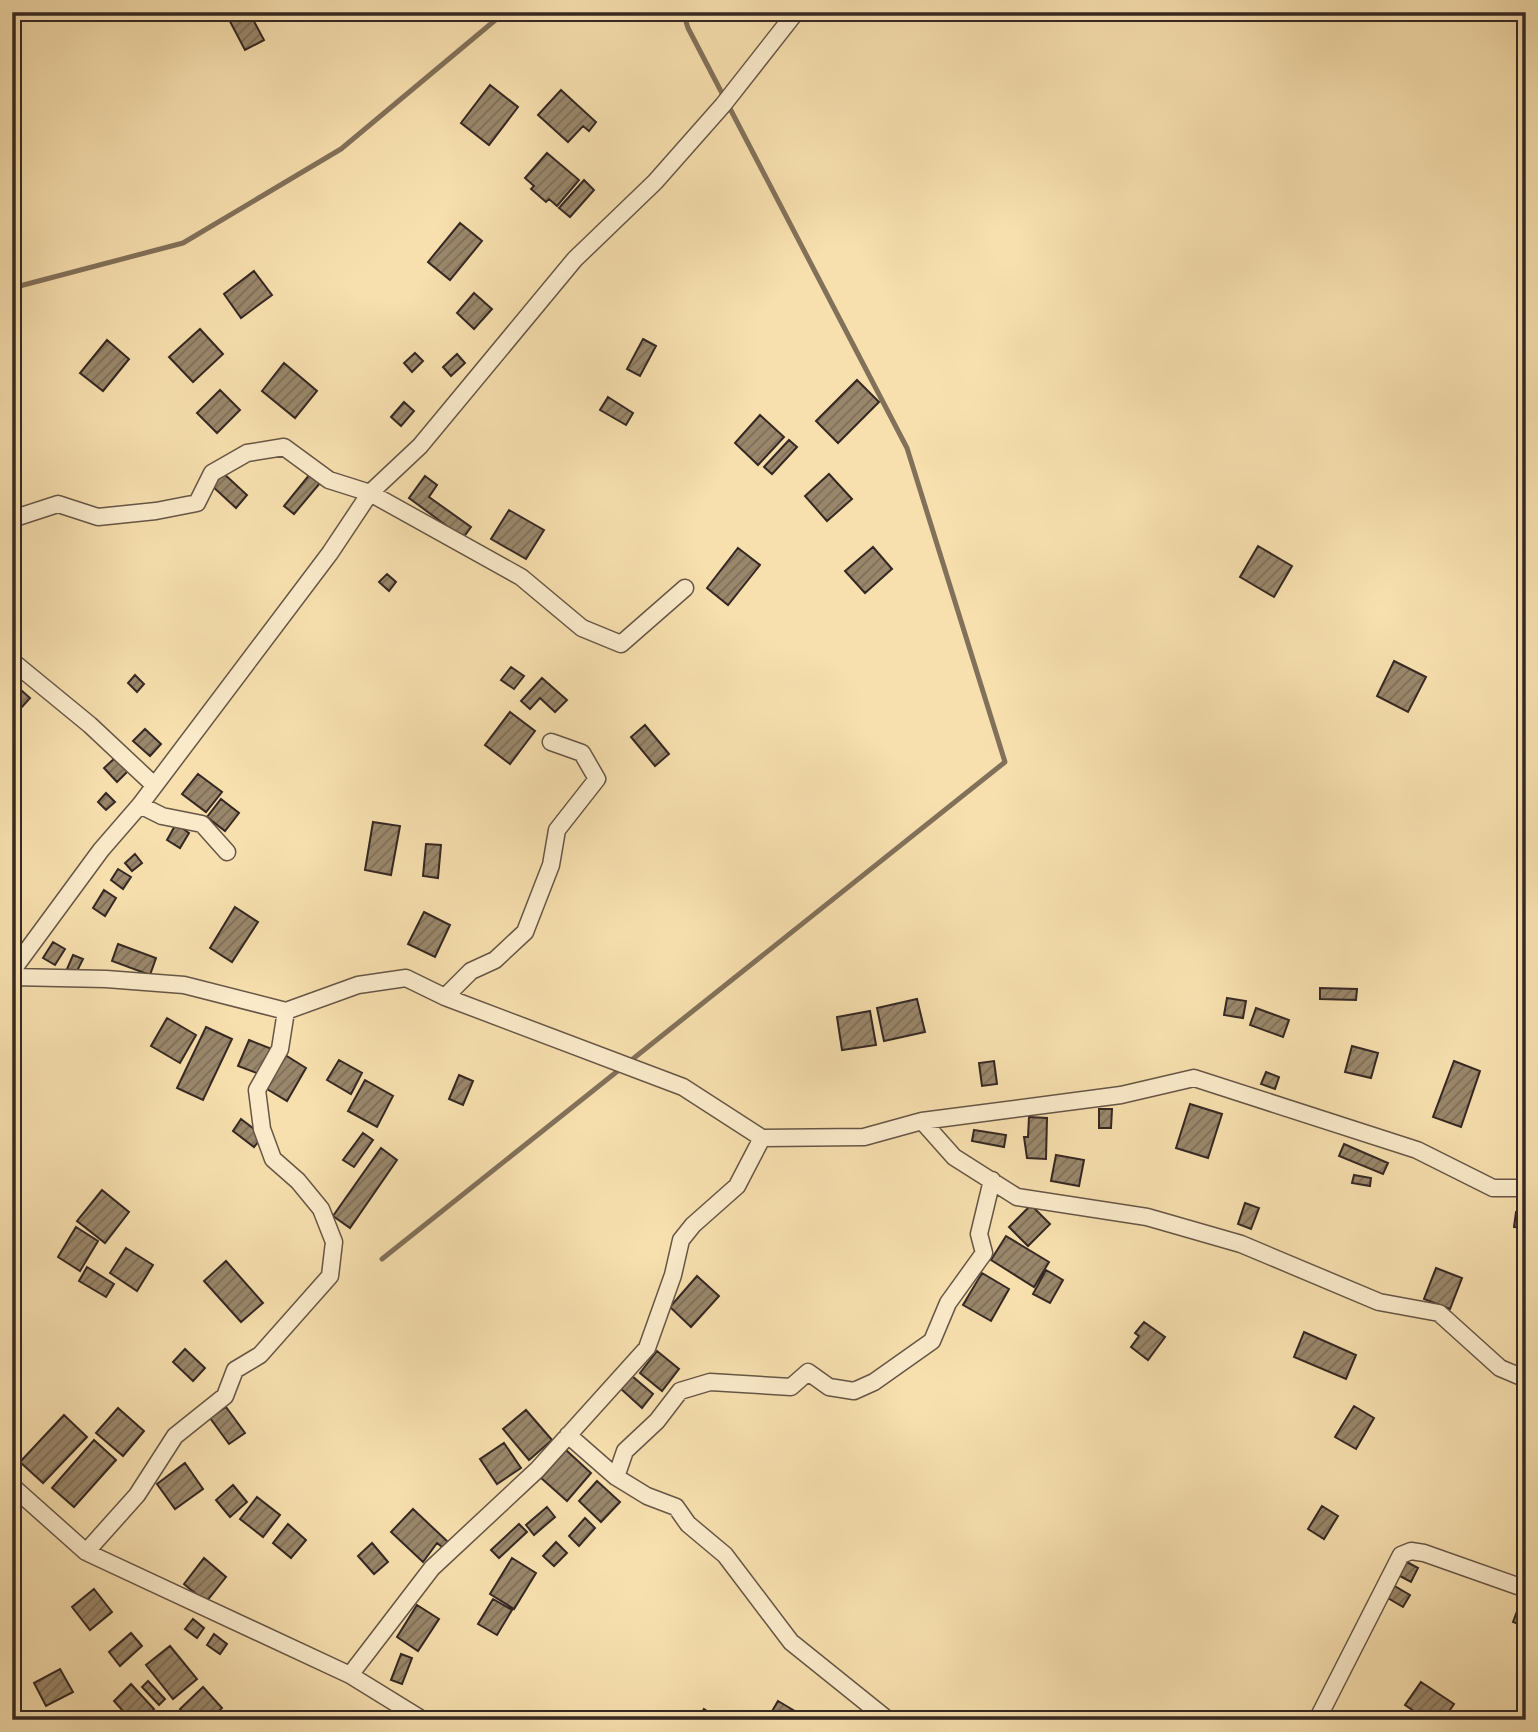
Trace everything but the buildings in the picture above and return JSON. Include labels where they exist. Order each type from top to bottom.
[{"type":"street","points":[[12,971],[101,850],[140,805],[330,553],[370,494],[421,446],[575,259],[655,182],[723,105],[796,12]]},
{"type":"street","points":[[12,519],[58,504],[98,517],[156,511],[197,503],[212,473],[247,453],[284,447],[329,480],[370,494],[521,577],[582,628],[621,644],[685,588]]},
{"type":"street","points":[[12,660],[90,725],[154,785]]},
{"type":"street","points":[[445,997],[471,971],[495,960],[525,932],[551,864],[557,830],[597,779],[582,753],[551,742]]},
{"type":"street","points":[[140,805],[162,816],[202,824],[227,852]]},
{"type":"street","points":[[12,977],[106,979],[184,985],[286,1011],[358,985],[406,978],[445,997],[683,1087],[762,1138],[864,1138],[922,1121],[1121,1095],[1194,1078],[1417,1150],[1493,1188],[1526,1188]]},
{"type":"street","points":[[86,1552],[137,1495],[176,1436],[225,1396],[234,1370],[260,1354],[330,1276],[334,1242],[321,1209],[299,1181],[273,1159],[262,1129],[257,1090],[280,1049],[286,1011]]},
{"type":"street","points":[[922,1121],[954,1157],[1017,1197],[1147,1217],[1241,1244],[1379,1301],[1439,1313],[1500,1368],[1526,1379]]},
{"type":"street","points":[[350,1675],[432,1568],[537,1470],[647,1348],[673,1275],[681,1240],[737,1186],[762,1138]]},
{"type":"street","points":[[616,1477],[625,1451],[656,1421],[680,1391],[710,1382],[791,1387],[808,1373],[830,1387],[854,1391],[874,1382],[932,1341],[948,1303],[984,1253],[979,1234],[992,1180]]},
{"type":"street","points":[[568,1435],[616,1477],[647,1496],[676,1507],[688,1524],[725,1555],[791,1642],[888,1720]]},
{"type":"street","points":[[12,1486],[86,1552],[350,1675],[422,1720]]},
{"type":"street","points":[[1317,1720],[1401,1555],[1411,1551],[1424,1553],[1526,1589]]},
{"type":"waterway","points":[[12,288],[183,243],[341,149],[505,12]]},
{"type":"waterway","points":[[382,1259],[1005,762],[907,448],[688,28],[683,12]]}]
